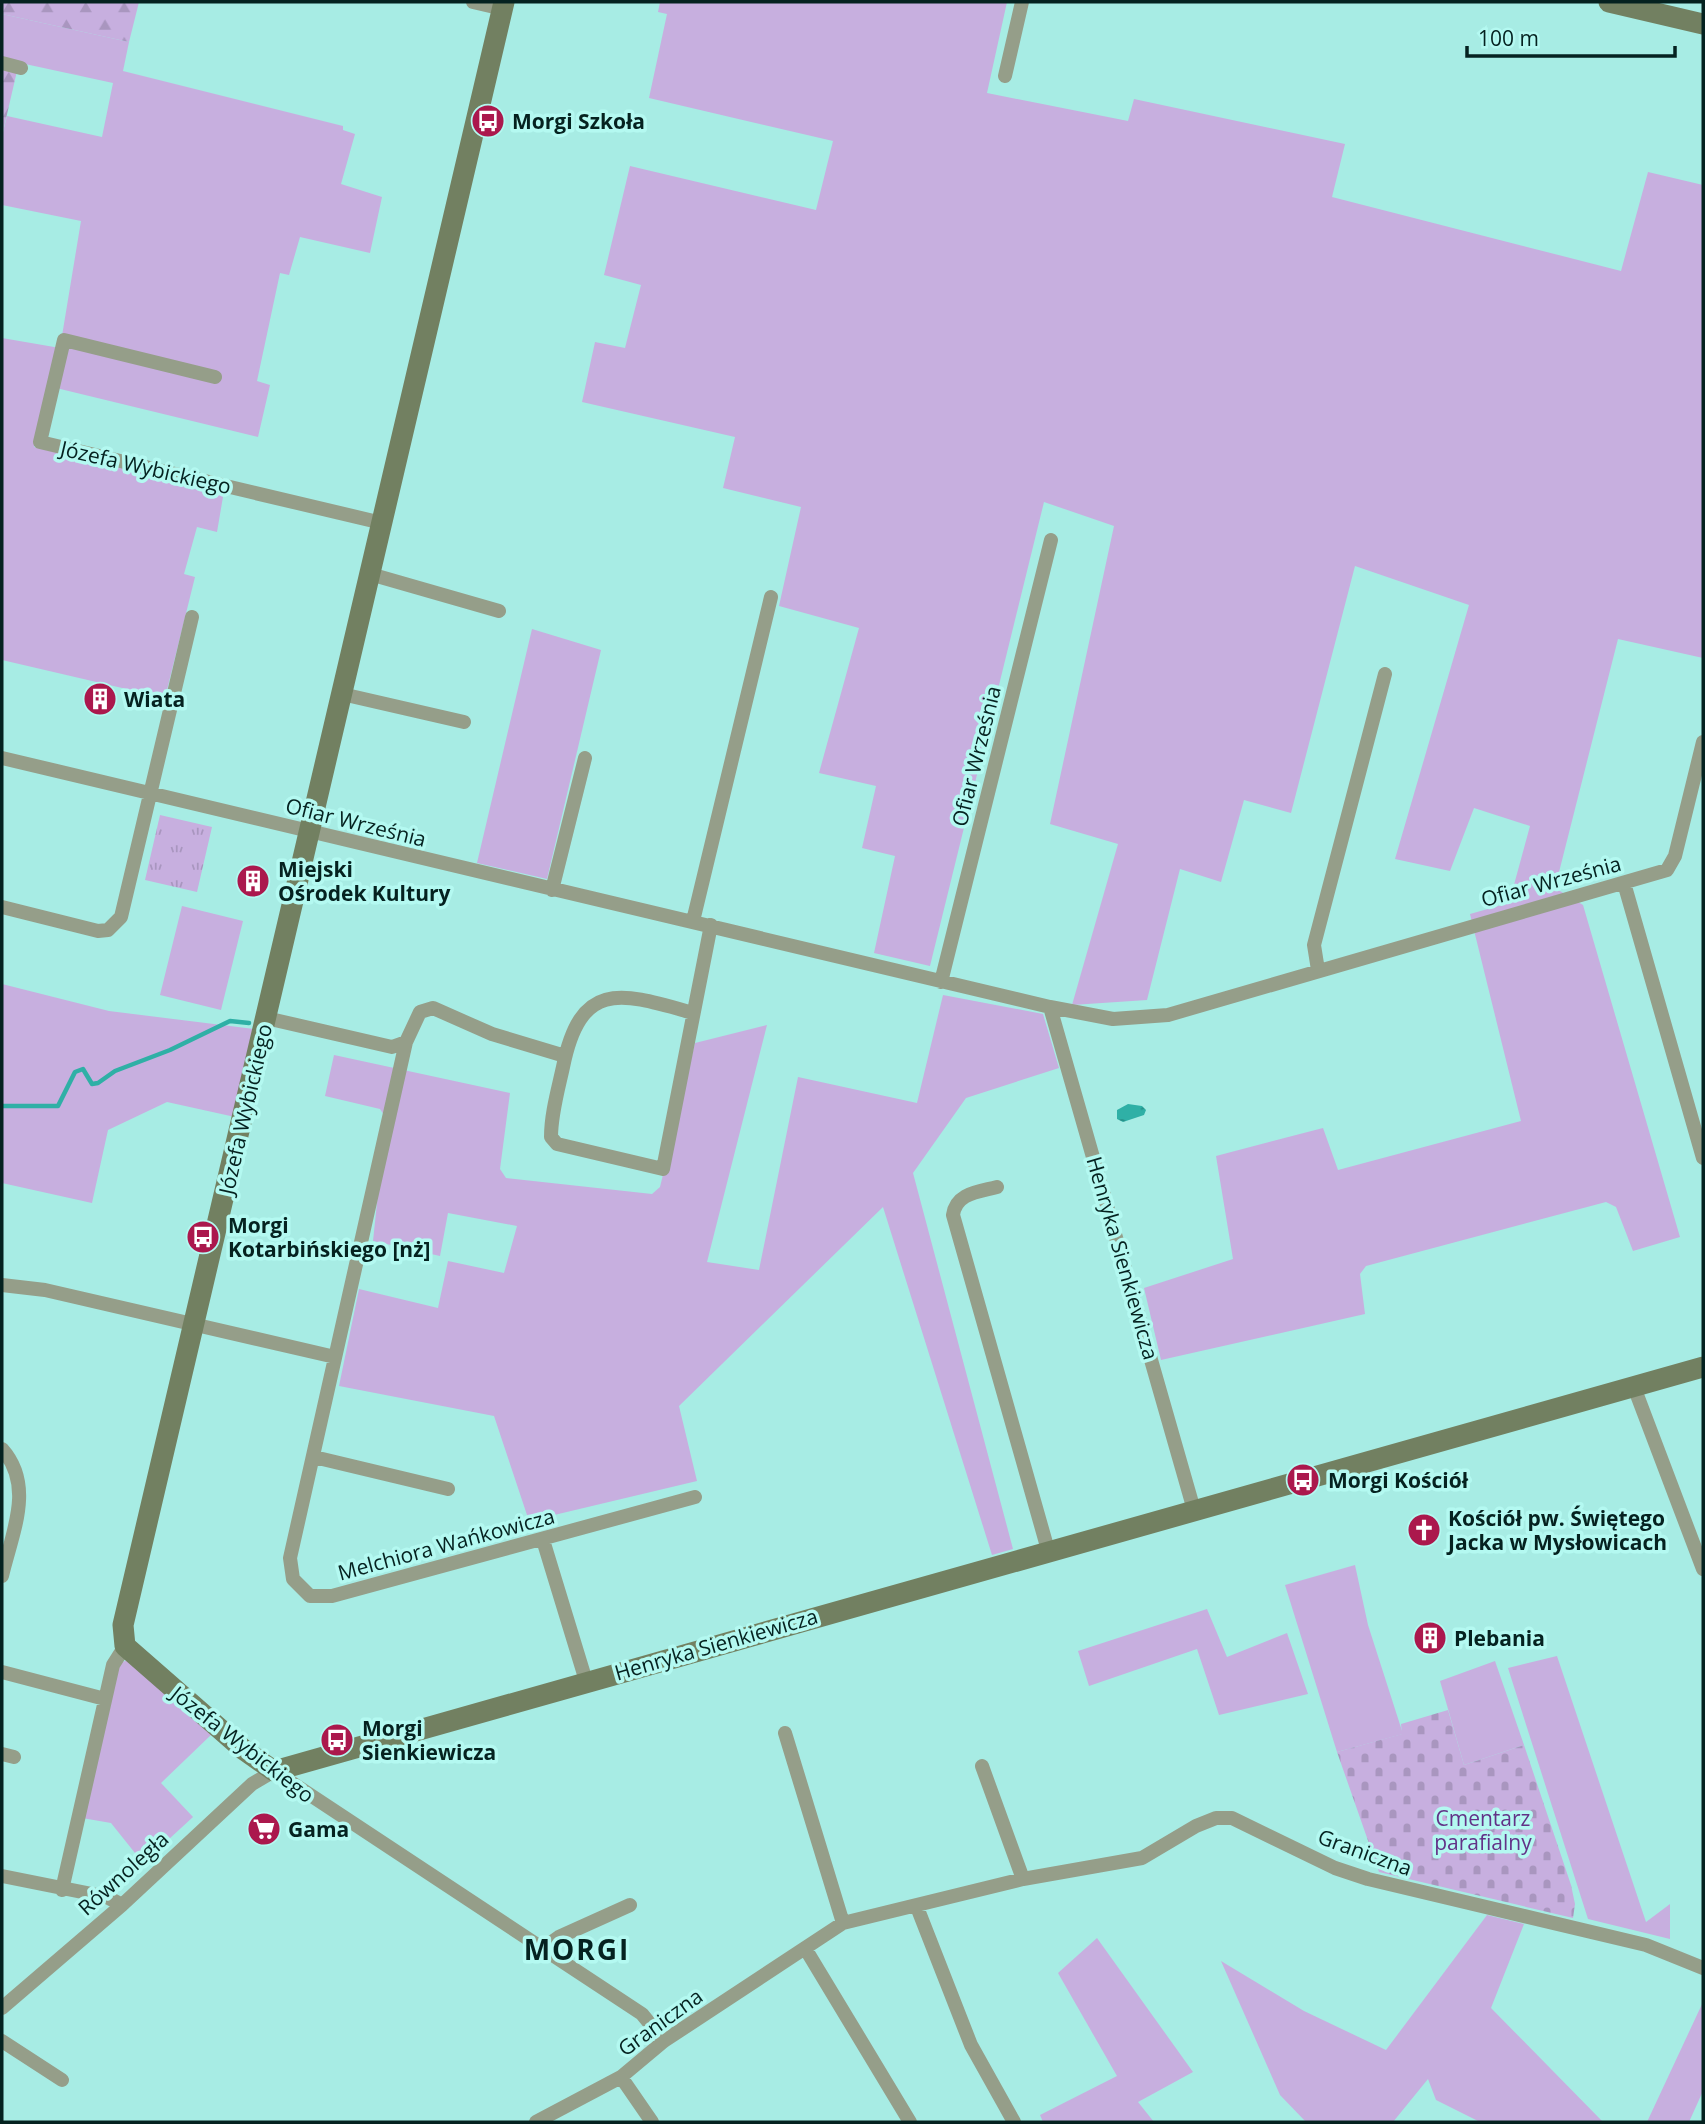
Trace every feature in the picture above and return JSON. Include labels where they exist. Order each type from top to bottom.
[{"type":"street","name":"Józefa Wybickiego","points":[[62,1890],[113,1665],[125,1646],[123,1626],[504,5],[473,2]]},
{"type":"street","points":[[1005,76],[1022,2]]},
{"type":"street","points":[[1609,2],[1646,6],[1703,24]]},
{"type":"street","points":[[2,63],[21,68]]},
{"type":"street","name":"Józefa Wybickiego","points":[[215,377],[64,340],[40,442],[382,523]]},
{"type":"street","name":"Ofiar Września","points":[[941,982],[1051,540]]},
{"type":"street","points":[[370,575],[499,611]]},
{"type":"street","points":[[693,921],[771,597]]},
{"type":"street","points":[[2,907],[98,931],[108,930],[121,917],[192,617]]},
{"type":"street","points":[[1318,970],[1314,945],[1385,674]]},
{"type":"street","points":[[342,694],[464,722]]},
{"type":"street","name":"Ofiar Września","points":[[2,758],[941,982],[1113,1019],[1168,1015],[1667,870],[1675,856],[1703,742]]},
{"type":"street","points":[[552,890],[585,758]]},
{"type":"street","points":[[1624,883],[1703,1158]]},
{"type":"street","points":[[693,1013],[642,998],[621,996],[599,1000],[583,1014],[570,1037],[565,1056],[551,1137],[557,1144],[663,1169],[711,925]]},
{"type":"street","name":"Henryka Sienkiewicza","points":[[1050,1007],[1194,1510]]},
{"type":"street","name":"Melchiora Wańkowicza","points":[[565,1056],[492,1034],[433,1008],[420,1012],[407,1042],[335,1357],[290,1559],[293,1579],[310,1596],[332,1596],[695,1497]]},
{"type":"street","points":[[266,1018],[392,1047],[407,1042]]},
{"type":"street","points":[[997,1187],[960,1198],[954,1204],[953,1215],[1048,1549]]},
{"type":"street","points":[[2,1285],[45,1290],[335,1357]]},
{"type":"street","name":"Henryka Sienkiewicza","points":[[274,1771],[1048,1549],[1703,1367]]},
{"type":"street","points":[[1634,1387],[1703,1569]]},
{"type":"street","points":[[2,1449],[18,1474],[21,1494],[2,1576]]},
{"type":"street","points":[[314,1457],[448,1489]]},
{"type":"street","name":"Henryka Sienkiewicza","points":[[543,1540],[586,1681]]},
{"type":"street","name":"Józefa Wybickiego","points":[[125,1646],[244,1750],[642,2014],[664,2040]]},
{"type":"street","points":[[2,1672],[105,1699]]},
{"type":"street","points":[[785,1733],[843,1923]]},
{"type":"street","points":[[982,1766],[1023,1880]]},
{"type":"street","name":"Równoległa","points":[[2,2008],[122,1905],[252,1784],[274,1771]]},
{"type":"street","name":"Graniczna","points":[[536,2122],[621,2077],[664,2040],[843,1923],[1023,1880],[1142,1857],[1196,1826],[1216,1818],[1232,1818],[1335,1868],[1368,1879],[1646,1945],[1703,1968]]},
{"type":"street","points":[[2,1876],[107,1897],[122,1905]]},
{"type":"street","points":[[542,1949],[559,1937],[630,1905]]},
{"type":"street","points":[[917,1907],[971,2045],[1014,2122]]},
{"type":"street","points":[[805,1948],[910,2122]]},
{"type":"street","points":[[2,2041],[62,2080]]},
{"type":"street","points":[[621,2077],[652,2122]]},
{"type":"green space","points":[[2,2],[139,2],[129,42],[2,14]]},
{"type":"green space","points":[[660,2],[1007,2],[987,93],[1128,121],[1134,99],[1345,144],[1332,197],[1621,271],[1648,172],[1703,185],[1703,658],[1618,639],[1555,888],[1583,905],[1680,1237],[1633,1251],[1616,1207],[1606,1202],[1366,1266],[1360,1274],[1365,1314],[1161,1360],[1144,1288],[1233,1259],[1216,1156],[1323,1128],[1338,1170],[1521,1121],[1470,914],[1509,903],[1530,826],[1474,808],[1450,871],[1395,859],[1469,605],[1355,566],[1291,813],[1244,800],[1221,882],[1180,869],[1147,1000],[1072,1005],[1118,844],[1050,824],[1114,526],[1044,502],[930,966],[874,953],[895,856],[862,848],[876,786],[819,773],[859,628],[779,606],[801,507],[723,488],[735,437],[582,402],[595,342],[625,348],[641,285],[604,275],[630,166],[816,210],[833,141],[649,98],[667,14],[658,12]]},
{"type":"green space","points":[[2,14],[129,42],[123,71],[343,126],[343,130],[355,134],[341,184],[382,197],[370,253],[300,237],[289,275],[280,273],[257,381],[270,385],[258,437],[48,386],[34,447],[224,491],[217,532],[197,527],[184,574],[195,577],[165,698],[2,660],[2,338],[60,348],[81,221],[2,205],[2,136],[7,116],[102,137],[113,83],[2,59]]},
{"type":"green space","points":[[2,59],[17,71],[2,136]]},
{"type":"green space","points":[[532,629],[601,650],[547,879],[477,863]]},
{"type":"green space","points":[[160,815],[212,827],[197,892],[145,880]]},
{"type":"green space","points":[[182,906],[243,921],[221,1010],[160,995]]},
{"type":"green space","points":[[2,984],[109,1011],[254,1029],[235,1117],[167,1102],[108,1130],[92,1203],[2,1183]]},
{"type":"green space","points":[[943,995],[1043,1014],[1059,1068],[966,1098],[913,1173],[1013,1549],[992,1555],[883,1207],[679,1406],[697,1481],[529,1521],[494,1416],[339,1386],[359,1289],[438,1308],[448,1261],[504,1273],[517,1226],[448,1213],[440,1256],[373,1241],[386,1118],[380,1109],[325,1096],[334,1055],[510,1093],[500,1169],[506,1178],[652,1194],[660,1187],[695,1043],[767,1025],[707,1262],[759,1270],[798,1077],[917,1103]]},
{"type":"green space","points":[[1355,1565],[1368,1625],[1403,1734],[1337,1752],[1285,1585]]},
{"type":"green space","points":[[1207,1609],[1227,1657],[1287,1633],[1308,1694],[1219,1715],[1197,1649],[1089,1686],[1078,1651]]},
{"type":"green space","points":[[1557,1656],[1646,1922],[1670,1904],[1670,1939],[1588,1919],[1508,1668]]},
{"type":"green space","points":[[128,1660],[212,1734],[161,1783],[193,1817],[143,1863],[111,1823],[82,1818],[117,1664]]},
{"type":"green space","points":[[1495,1661],[1524,1745],[1464,1765],[1440,1681]]},
{"type":"green space","name":"Cmentarz parafialny","points":[[1448,1710],[1464,1765],[1524,1745],[1571,1885],[1575,1904],[1573,1918],[1379,1872],[1337,1752],[1402,1734],[1401,1724]]},
{"type":"green space","points":[[1487,1915],[1524,1924],[1491,2008],[1603,2122],[1480,2122],[1436,2100],[1428,2079],[1393,2122],[1306,2122],[1280,2095],[1221,1961],[1304,2011],[1386,2050]]},
{"type":"green space","points":[[1097,1938],[1193,2072],[1138,2102],[1154,2122],[1043,2122],[1040,2115],[1117,2076],[1058,1973]]},
{"type":"green space","points":[[1703,2002],[1703,2091],[1689,2122],[1647,2122]]},
{"type":"water","points":[[1128,1104],[1142,1106],[1146,1110],[1144,1115],[1123,1122],[1117,1119],[1117,1110]]},
{"type":"waterway","points":[[2,1106],[58,1106],[75,1072],[83,1069],[92,1084],[98,1083],[115,1071],[170,1050],[230,1021],[249,1023]]},
{"type":"place","name":"Morgi Szkoła","points":[[488,121]]},
{"type":"place","name":"Wiata","points":[[100,699]]},
{"type":"place","name":"Miejski Ośrodek Kultury","points":[[253,881]]},
{"type":"place","name":"Morgi Kotarbińskiego [nż]","points":[[203,1237]]},
{"type":"place","name":"Morgi Kościół","points":[[1303,1480]]},
{"type":"place","name":"Kościół pw. Świętego Jacka w Mysłowicach","points":[[1424,1530]]},
{"type":"place","name":"Plebania","points":[[1430,1638]]},
{"type":"place","name":"Morgi Sienkiewicza","points":[[337,1740]]},
{"type":"place","name":"Gama","points":[[264,1829]]},
{"type":"district","name":"MORGI","points":[[577,1949]]}]
